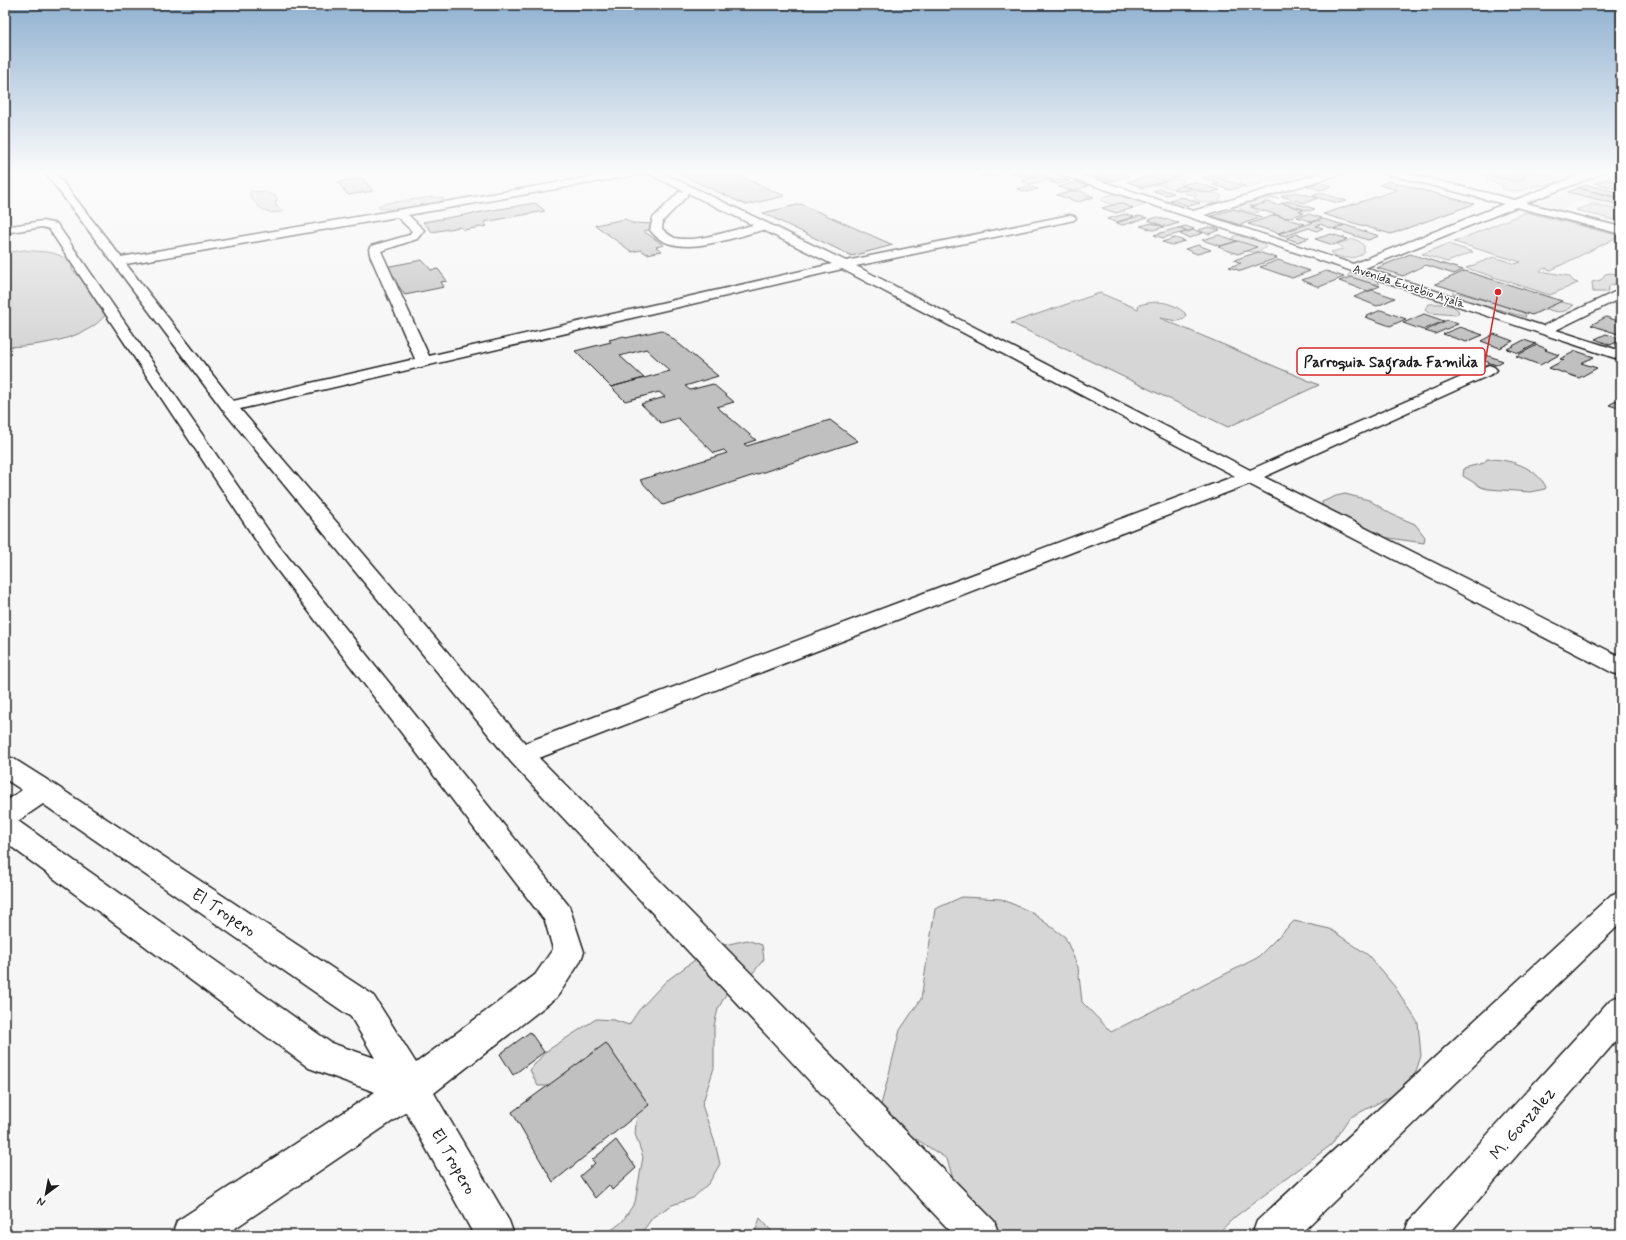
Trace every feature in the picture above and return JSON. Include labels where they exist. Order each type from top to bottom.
[{"type":"street","points":[[55,229],[272,550],[558,915],[569,952],[546,986],[412,1088],[190,1235]]},
{"type":"street","points":[[94,229],[229,407],[520,755],[980,1235]]},
{"type":"street","points":[[119,261],[306,229]]},
{"type":"street","points":[[417,229],[418,230],[413,237],[375,249],[376,255],[424,362]]},
{"type":"street","points":[[656,229],[668,240],[673,242],[693,242],[754,229]]},
{"type":"street","points":[[760,229],[844,265],[1250,477],[1621,666]]},
{"type":"street","points":[[760,229],[829,268],[1250,477]]},
{"type":"street","points":[[229,407],[829,268],[1018,229]]},
{"type":"street","name":"Avenida Eusebio Ayala","points":[[1234,229],[1621,356]]},
{"type":"street","points":[[1353,268],[1453,229]]},
{"type":"street","points":[[1545,330],[1621,293]]},
{"type":"street","points":[[520,755],[1250,477],[1489,370]]},
{"type":"street","name":"El Tropero","points":[[5,766],[43,790],[362,1006],[412,1088],[495,1235]]},
{"type":"street","points":[[5,816],[43,790]]},
{"type":"street","points":[[5,827],[321,1056],[412,1088]]},
{"type":"street","points":[[1271,1235],[1621,904]]},
{"type":"street","name":"M. Gonzalez","points":[[1423,1235],[1621,1011]]},
{"type":"shaded area","points":[[1486,229],[1592,229],[1620,236],[1551,270],[1545,268],[1541,270],[1540,271],[1569,276],[1573,281],[1578,283],[1550,295],[1466,268],[1494,257],[1515,264],[1521,262],[1454,242]]},
{"type":"shaded area","points":[[1236,235],[1263,242],[1267,247],[1257,252],[1243,251],[1239,243],[1232,239]]},
{"type":"shaded area","points":[[1353,239],[1359,241],[1364,246],[1364,252],[1361,255],[1353,258],[1343,258],[1334,255],[1331,252],[1343,249],[1337,244]]},
{"type":"shaded area","points":[[1448,244],[1473,252],[1447,262],[1422,254]]},
{"type":"shaded area","points":[[24,250],[50,252],[66,259],[72,264],[72,270],[112,308],[95,325],[72,336],[61,340],[27,346],[5,347],[5,253]]},
{"type":"shaded area","points":[[1355,272],[1375,279],[1380,284],[1365,283],[1347,276],[1350,273]]},
{"type":"shaded area","points":[[1611,273],[1621,275],[1621,283],[1610,285],[1607,292],[1593,292],[1592,282],[1601,280],[1605,274]]},
{"type":"shaded area","points":[[1100,293],[1138,309],[1139,305],[1152,302],[1174,306],[1185,313],[1186,316],[1184,319],[1177,321],[1160,318],[1319,385],[1228,427],[1011,323]]},
{"type":"shaded area","points":[[1452,293],[1463,294],[1518,310],[1525,314],[1526,317],[1460,299]]},
{"type":"shaded area","points":[[1556,301],[1574,305],[1567,310],[1560,312],[1545,308]]},
{"type":"shaded area","points":[[1429,304],[1450,305],[1459,312],[1456,315],[1427,312],[1425,309]]},
{"type":"shaded area","points":[[1487,459],[1504,460],[1521,465],[1535,474],[1546,487],[1545,489],[1530,492],[1488,489],[1481,487],[1463,476],[1464,468],[1484,463]]},
{"type":"shaded area","points":[[1345,494],[1369,500],[1391,514],[1415,524],[1425,537],[1424,543],[1339,531],[1335,519],[1322,507],[1322,502]]},
{"type":"shaded area","points":[[962,897],[1001,899],[1031,912],[1065,937],[1078,967],[1082,1002],[1111,1032],[1257,958],[1294,921],[1330,929],[1368,955],[1395,987],[1418,1023],[1421,1056],[1411,1086],[1349,1118],[1331,1145],[1236,1216],[1216,1235],[970,1235],[947,1159],[913,1137],[875,1129],[900,1030],[921,999],[935,909]]},
{"type":"shaded area","points":[[747,940],[762,945],[764,959],[753,973],[738,983],[726,994],[718,1009],[714,1026],[714,1068],[702,1105],[715,1143],[720,1164],[709,1183],[693,1198],[672,1205],[653,1217],[640,1235],[605,1235],[622,1222],[635,1202],[643,1157],[635,1134],[637,1113],[558,1086],[538,1086],[530,1070],[545,1052],[596,1019],[614,1020],[629,1025],[639,1010],[665,982],[711,948]]},
{"type":"shaded area","points":[[760,1218],[775,1235],[754,1235]]},
{"type":"building","points":[[429,229],[450,229],[432,232]]},
{"type":"building","points":[[600,229],[654,229],[643,231],[664,245],[656,247],[662,251],[647,254],[641,250],[632,252]]},
{"type":"building","points":[[796,229],[857,229],[893,245],[852,256]]},
{"type":"building","points":[[1174,229],[1187,231],[1163,238],[1154,235]]},
{"type":"building","points":[[1181,229],[1194,229],[1188,231]]},
{"type":"building","points":[[1216,229],[1220,230],[1208,234],[1198,230]]},
{"type":"building","points":[[1264,229],[1290,229],[1278,233]]},
{"type":"building","points":[[1293,229],[1306,229],[1285,236],[1278,234]]},
{"type":"building","points":[[1311,229],[1321,229],[1317,231]]},
{"type":"building","points":[[1334,229],[1357,229],[1379,236],[1368,240]]},
{"type":"building","points":[[1374,229],[1405,229],[1391,234]]},
{"type":"building","points":[[1194,230],[1203,233],[1189,238],[1180,234]]},
{"type":"building","points":[[1297,234],[1309,238],[1298,242],[1286,238]]},
{"type":"building","points":[[1331,234],[1348,239],[1333,245],[1315,239]]},
{"type":"building","points":[[1219,235],[1237,241],[1220,246],[1202,240]]},
{"type":"building","points":[[1175,238],[1185,241],[1172,245],[1162,242]]},
{"type":"building","points":[[1238,241],[1257,247],[1238,254],[1218,247]]},
{"type":"building","points":[[1198,245],[1211,250],[1197,254],[1185,249]]},
{"type":"building","points":[[1258,252],[1277,258],[1241,271],[1229,267],[1241,263],[1234,260]]},
{"type":"building","points":[[1410,254],[1463,270],[1454,274],[1426,265],[1403,276],[1377,268]]},
{"type":"building","points":[[422,260],[431,270],[438,269],[447,281],[441,282],[444,287],[405,295],[385,267]]},
{"type":"building","points":[[1278,260],[1310,271],[1292,278],[1260,267]]},
{"type":"building","points":[[1326,271],[1344,277],[1319,287],[1302,280]]},
{"type":"building","points":[[1465,271],[1562,301],[1532,315],[1435,284]]},
{"type":"building","points":[[1351,277],[1380,286],[1368,291],[1339,281]]},
{"type":"building","points":[[1372,290],[1395,298],[1377,306],[1354,297]]},
{"type":"building","points":[[1381,310],[1406,319],[1390,326],[1365,317]]},
{"type":"building","points":[[1424,314],[1444,321],[1423,330],[1403,323]]},
{"type":"building","points":[[1606,317],[1621,322],[1621,335],[1591,325]]},
{"type":"building","points":[[1447,320],[1458,324],[1435,334],[1425,331]]},
{"type":"building","points":[[1460,327],[1483,335],[1466,342],[1443,334]]},
{"type":"building","points":[[662,330],[718,376],[685,386],[690,390],[713,384],[734,402],[717,407],[756,440],[744,444],[747,446],[830,420],[858,441],[663,505],[640,480],[727,453],[724,450],[714,453],[678,418],[661,423],[641,404],[665,397],[659,392],[625,401],[575,351],[611,342],[609,340],[624,336],[626,338]],"holes":[[[646,349],[670,371],[611,387],[644,378],[620,356]]]},
{"type":"building","points":[[1494,334],[1513,341],[1500,348],[1481,341]]},
{"type":"building","points":[[1606,334],[1621,339],[1621,343],[1617,342],[1610,345],[1595,339]]},
{"type":"building","points":[[1524,340],[1536,344],[1519,353],[1507,349]]},
{"type":"building","points":[[1537,345],[1547,349],[1545,350],[1559,355],[1540,365],[1516,356]]},
{"type":"building","points":[[1576,351],[1594,357],[1581,363],[1597,368],[1579,378],[1549,368],[1564,360],[1560,359]]},
{"type":"building","points":[[1486,355],[1503,361],[1496,365],[1479,359]]},
{"type":"building","points":[[1621,398],[1621,409],[1609,405]]},
{"type":"building","points":[[530,1032],[544,1052],[513,1075],[500,1054]]},
{"type":"building","points":[[606,1043],[649,1105],[553,1182],[512,1112]]},
{"type":"building","points":[[616,1140],[636,1168],[612,1190],[609,1185],[595,1198],[580,1176],[595,1163],[592,1160]]},
{"type":"place","name":"Parroquia Sagrada Familia","points":[[1498,292]]}]
